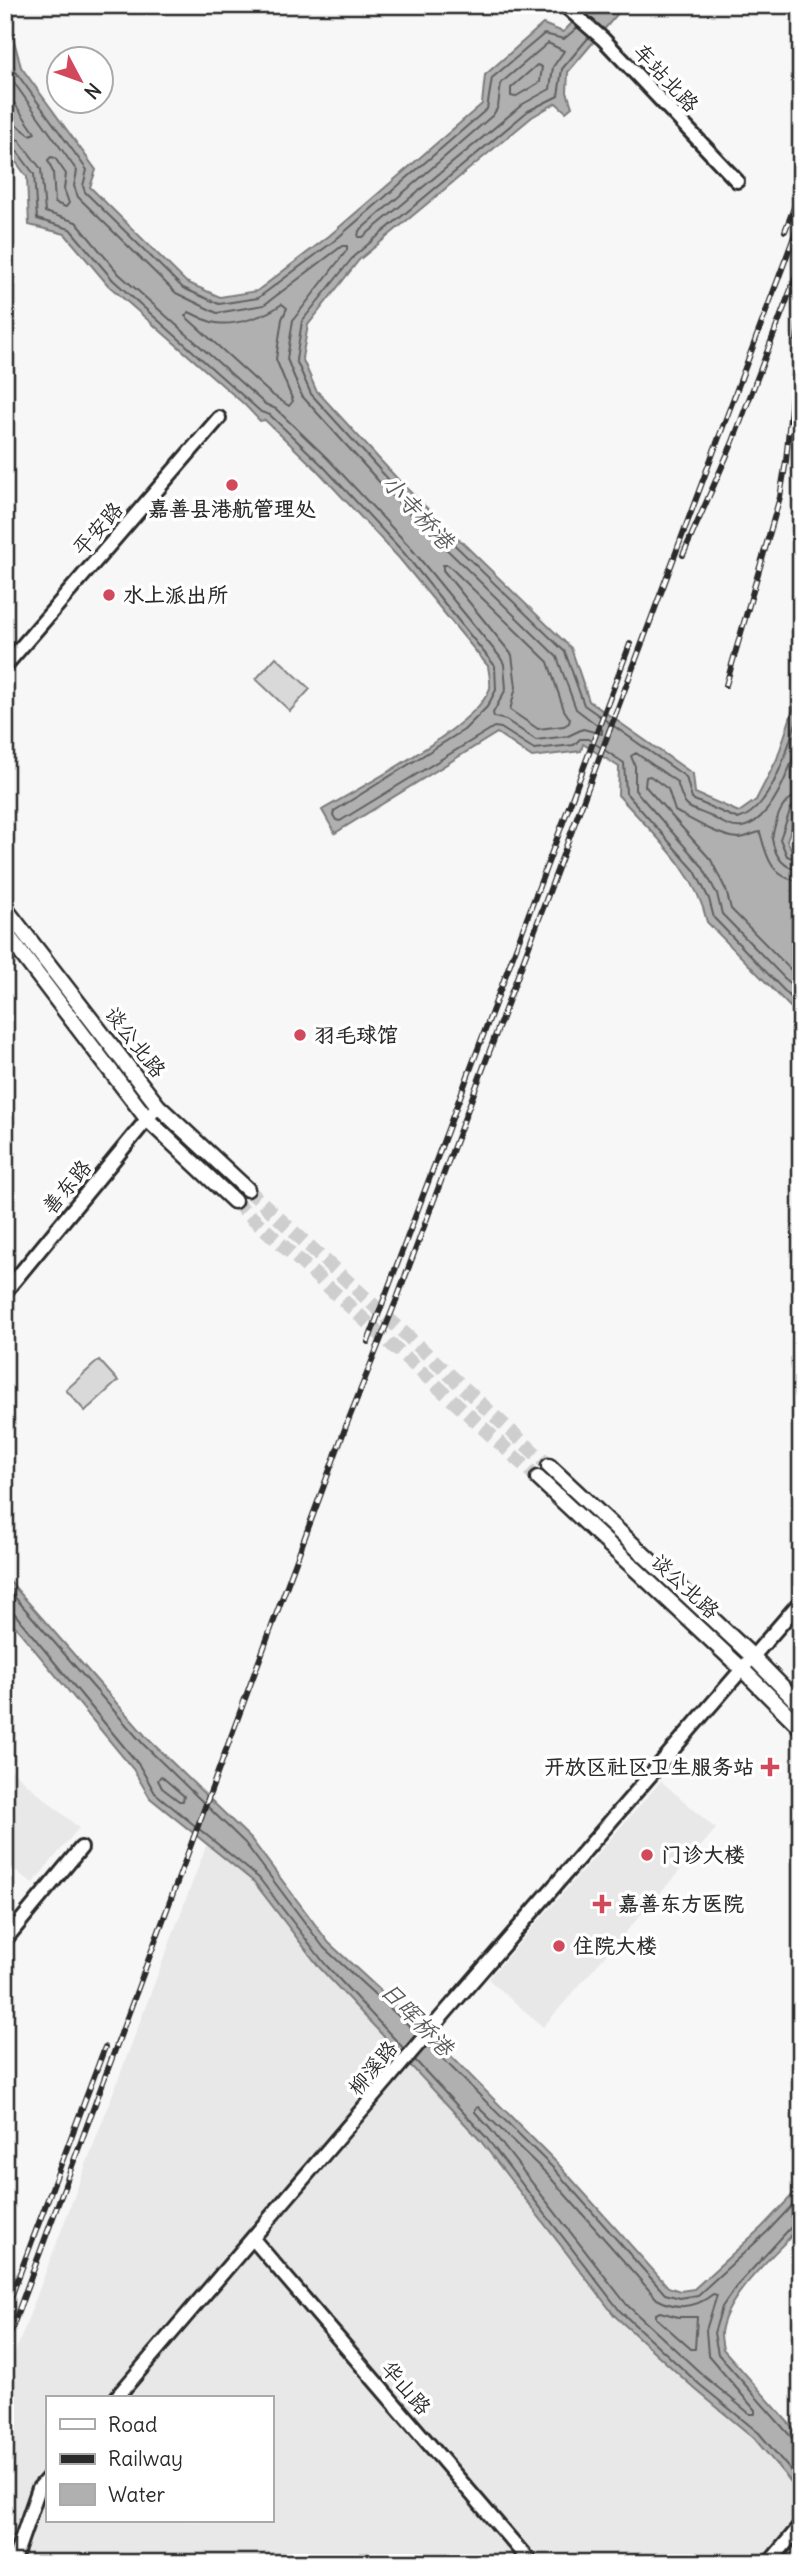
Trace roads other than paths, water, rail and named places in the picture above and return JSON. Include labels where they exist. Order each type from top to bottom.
[{"type":"main road","name":"谈公北路","points":[[5,908],[158,1106],[247,1189]]},
{"type":"main road","name":"谈公北路","points":[[5,932],[148,1120],[234,1200]]},
{"type":"main road","name":"谈公北路","points":[[549,1466],[801,1706]]},
{"type":"main road","name":"谈公北路","points":[[538,1478],[742,1669],[801,1728]]},
{"type":"street","name":"车站北路","points":[[564,5],[603,39],[737,181]]},
{"type":"street","name":"平安路","points":[[5,666],[219,418]]},
{"type":"street","name":"善东路","points":[[5,1292],[158,1106]]},
{"type":"street","name":"柳溪路","points":[[118,2396],[801,1601]]},
{"type":"street","points":[[5,1940],[80,1848]]},
{"type":"street","name":"华山路","points":[[253,2239],[531,2563]]},
{"type":"street","points":[[13,2563],[39,2488],[46,2480]]},
{"type":"street","points":[[769,2563],[801,2525]]},
{"type":"street","points":[[789,2563],[801,2549]]},
{"type":"water","name":"小寺桥港","points":[[590,5],[625,5],[568,72],[567,92],[572,107],[566,112],[556,103],[532,117],[359,260],[308,325],[302,358],[316,390],[403,485],[571,648],[589,701],[693,774],[695,793],[739,812],[756,800],[777,759],[801,685],[801,803],[787,840],[792,851],[801,856],[801,1018],[707,922],[701,903],[683,869],[618,795],[619,767],[583,744],[581,751],[532,757],[497,733],[335,833],[322,810],[415,755],[464,720],[481,703],[490,688],[488,666],[399,558],[317,470],[265,420],[260,421],[108,285],[65,234],[29,225],[27,177],[5,147],[5,32],[13,37],[21,67],[46,101],[46,116],[57,116],[96,170],[90,187],[186,282],[220,297],[257,291],[329,236],[482,104],[485,75],[543,24],[563,32]]},
{"type":"water","points":[[5,1576],[148,1739],[251,1839],[329,1943],[448,2053],[559,2165],[668,2287],[680,2291],[694,2289],[762,2227],[801,2186],[801,2226],[741,2290],[725,2319],[721,2333],[723,2349],[801,2437],[801,2494],[754,2438],[615,2316],[480,2140],[320,1968],[254,1882],[150,1798],[133,1769],[5,1614]]},
{"type":"tunnel","points":[[247,1189],[549,1466]]},
{"type":"tunnel","points":[[234,1201],[538,1478]]},
{"type":"railway","points":[[785,231],[801,189]]},
{"type":"railway","points":[[5,2347],[346,1426],[398,1296],[801,218]]},
{"type":"railway","points":[[683,555],[732,444],[801,263]]},
{"type":"railway","points":[[726,685],[780,497],[786,461],[801,298]]},
{"type":"railway","points":[[368,1342],[630,644]]},
{"type":"railway","points":[[5,2313],[105,2047]]},
{"type":"place","name":"嘉善县港航管理处","points":[[232,485]]},
{"type":"place","name":"水上派出所","points":[[109,595]]},
{"type":"place","name":"羽毛球馆","points":[[300,1035]]},
{"type":"place","name":"开放区社区卫生服务站","points":[[770,1767]]},
{"type":"place","name":"门诊大楼","points":[[647,1855]]},
{"type":"place","name":"嘉善东方医院","points":[[602,1904]]},
{"type":"place","name":"住院大楼","points":[[559,1946]]},
{"type":"water label","name":"日晖桥港","points":[[417,2019]]}]
